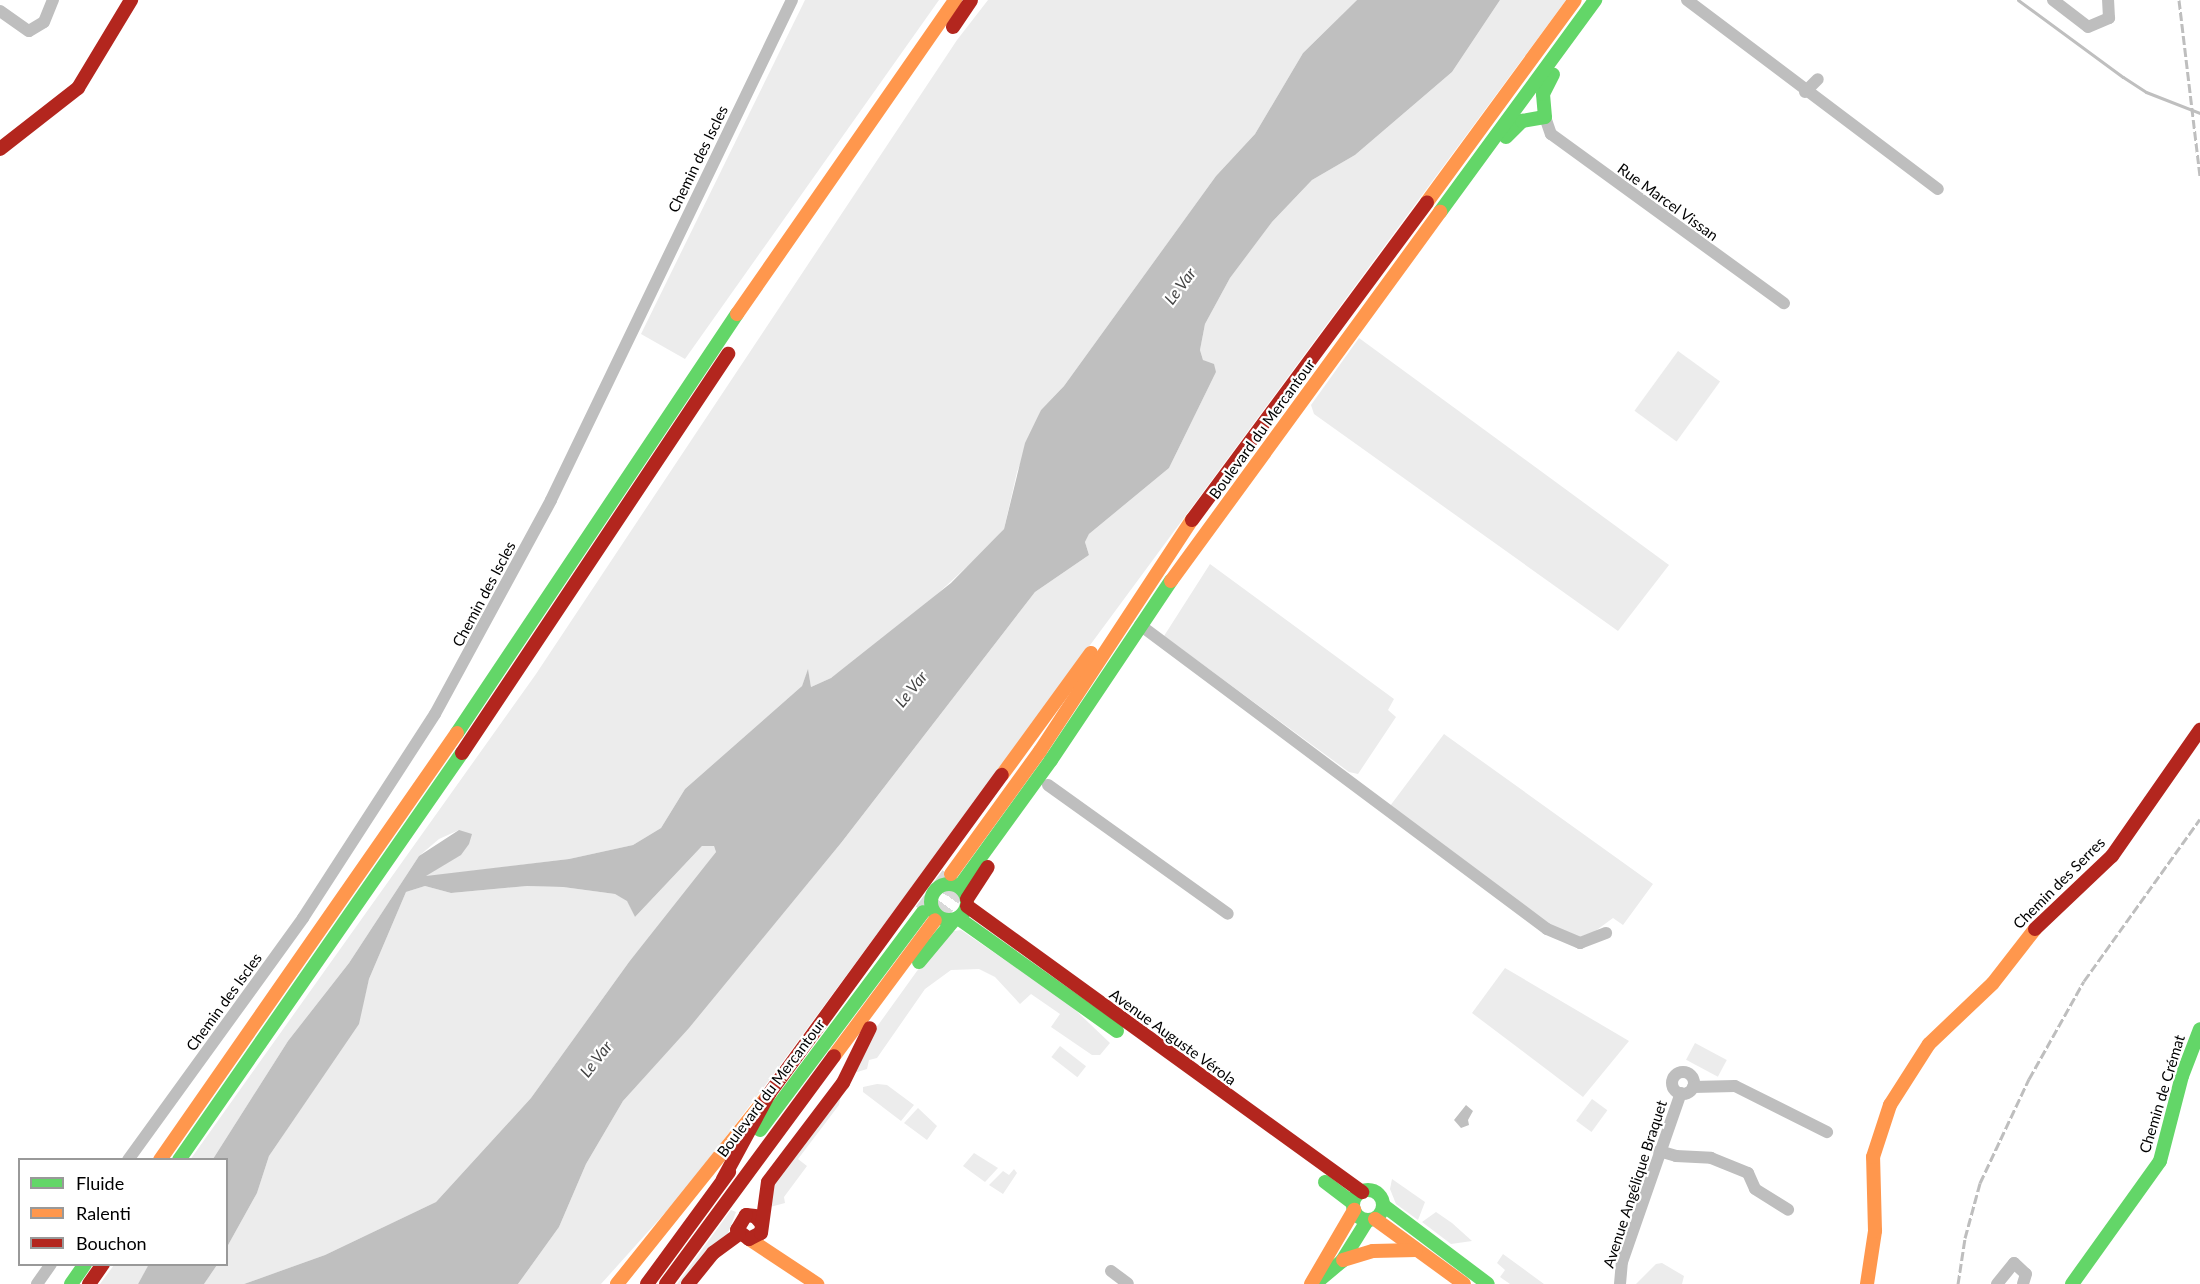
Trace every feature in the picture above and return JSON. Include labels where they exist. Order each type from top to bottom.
[{"type":"main road","points":[[0,149],[78,87],[131,0]]},
{"type":"main road","points":[[161,1158],[388,836],[780,252],[955,0]]},
{"type":"main road","points":[[181,1158],[405,838],[806,237],[971,0]]},
{"type":"main road","name":"Boulevard du Mercantour","points":[[951,874],[1046,742],[1164,558],[1575,0]]},
{"type":"main road","name":"Boulevard du Mercantour","points":[[962,883],[1057,751],[1140,625],[1595,0]]},
{"type":"main road","points":[[1482,157],[1500,146],[1522,121],[1545,117],[1543,94],[1567,50],[1569,37]]},
{"type":"main road","points":[[617,1284],[768,1095],[1164,558]]},
{"type":"main road","points":[[733,1191],[870,1028],[956,919],[1048,784],[1111,684],[1140,625]]},
{"type":"main road","name":"Chemin des Serres","points":[[1867,1284],[1875,1231],[1873,1157],[1890,1105],[1929,1044],[1980,997],[2035,928],[2112,856],[2200,730]]},
{"type":"main road","points":[[886,935],[915,902],[932,892],[940,868],[1018,756]]},
{"type":"main road","name":"Avenue Auguste Vérola","points":[[950,884],[967,903],[1356,1202],[956,919],[936,911],[932,892],[950,884]]},
{"type":"main road","name":"Boulevard du Mercantour","points":[[646,1284],[723,1179],[929,916],[666,1284]]},
{"type":"main road","points":[[688,1284],[713,1254],[753,1232],[768,1182],[843,1083],[870,1028]]},
{"type":"main road","name":"Chemin de Crémat","points":[[2072,1284],[2160,1161],[2182,1076],[2200,1029]]},
{"type":"main road","points":[[723,1179],[768,1095]]},
{"type":"main road","points":[[1313,1284],[1356,1202],[1375,1192],[1383,1205],[1488,1284]]},
{"type":"main road","points":[[1356,1202],[1371,1220],[1464,1284]]},
{"type":"main road","points":[[1313,1284],[1342,1261],[1383,1205]]},
{"type":"main road","points":[[753,1232],[785,1261],[817,1284]]},
{"type":"main road","points":[[1342,1261],[1373,1251],[1416,1250]]},
{"type":"main road","points":[[71,1284],[84,1266]]},
{"type":"main road","points":[[89,1284],[102,1266]]},
{"type":"street","points":[[0,11],[29,31],[44,22],[53,0]]},
{"type":"street","name":"Chemin des Iscles","points":[[129,1158],[303,918],[435,714],[551,500],[792,0]]},
{"type":"street","points":[[1687,0],[1805,92],[1938,189]]},
{"type":"street","points":[[2053,0],[2088,27],[2109,18],[2108,0]]},
{"type":"street","points":[[1805,92],[1818,79]]},
{"type":"street","name":"Rue Marcel Vissan","points":[[1545,117],[1551,134],[1784,303]]},
{"type":"street","points":[[1140,625],[1547,929],[1580,943],[1606,933]]},
{"type":"street","points":[[1048,784],[1228,914]]},
{"type":"street","name":"Avenue Angélique Braquet","points":[[1620,1284],[1622,1262],[1659,1151],[1681,1093],[1693,1087],[1691,1075],[1680,1072],[1673,1077],[1672,1085],[1681,1093]]},
{"type":"street","points":[[1693,1087],[1735,1086],[1827,1132]]},
{"type":"street","points":[[1659,1151],[1676,1156],[1711,1158],[1748,1173],[1755,1189],[1788,1210]]},
{"type":"street","points":[[1997,1284],[2014,1263],[2026,1274],[2023,1284]]},
{"type":"street","points":[[37,1284],[50,1266]]},
{"type":"street","points":[[1111,1271],[1128,1284]]},
{"type":"shaded area","points":[[805,0],[939,0],[685,359],[641,334]]},
{"type":"shaded area","points":[[988,0],[1357,0],[1303,53],[1255,134],[1216,176],[1064,386],[1041,410],[1017,472],[1004,529],[984,551],[909,620],[831,678],[811,687],[808,670],[802,686],[685,789],[661,828],[633,845],[569,859],[424,877],[459,830],[439,839],[419,856],[349,963],[288,1041],[214,1158],[191,1158],[536,674],[957,40]]},
{"type":"shaded area","points":[[1500,0],[1566,0],[764,1087],[681,1195],[601,1284],[518,1284],[559,1227],[586,1164],[623,1101],[689,1027],[841,843],[1035,592],[1089,555],[1085,542],[1089,534],[1169,468],[1216,372],[1203,360],[1200,350],[1205,324],[1230,278],[1272,222],[1312,180],[1355,155],[1452,72]]},
{"type":"shaded area","points":[[1359,338],[1669,565],[1618,631],[1314,414],[1311,405]]},
{"type":"shaded area","points":[[1678,351],[1720,382],[1677,441],[1635,411]]},
{"type":"shaded area","points":[[1210,564],[1394,699],[1388,710],[1396,717],[1358,774],[1349,772],[1164,636]]},
{"type":"shaded area","points":[[1444,734],[1653,884],[1623,925],[1613,918],[1594,932],[1579,937],[1546,924],[1390,806]]},
{"type":"shaded area","points":[[702,846],[714,846],[716,852],[680,902],[629,962],[531,1098],[436,1202],[325,1255],[244,1284],[204,1284],[216,1266],[228,1266],[228,1245],[257,1193],[269,1156],[358,1024],[369,979],[406,892],[425,886],[451,893],[527,886],[563,887],[615,894],[627,900],[635,917]]},
{"type":"shaded area","points":[[961,930],[1068,1003],[1110,1043],[1100,1055],[1092,1055],[1051,1027],[1060,1014],[1031,994],[1020,1004],[995,977],[979,969],[951,970],[925,989],[877,1058],[869,1060],[867,1069],[854,1073],[876,1028],[917,971],[948,932]]},
{"type":"shaded area","points":[[1505,968],[1629,1041],[1583,1097],[1472,1013]]},
{"type":"shaded area","points":[[1695,1043],[1727,1060],[1718,1077],[1686,1060]]},
{"type":"shaded area","points":[[1060,1046],[1086,1066],[1077,1077],[1051,1057]]},
{"type":"shaded area","points":[[877,1084],[887,1085],[914,1105],[901,1121],[863,1092],[863,1087]]},
{"type":"shaded area","points":[[842,1090],[839,1105],[798,1159],[807,1166],[784,1197],[785,1203],[770,1207],[773,1186]]},
{"type":"shaded area","points":[[1592,1099],[1607,1110],[1592,1132],[1576,1121]]},
{"type":"shaded area","points":[[918,1108],[937,1126],[927,1140],[904,1123]]},
{"type":"shaded area","points":[[974,1153],[998,1168],[985,1182],[963,1166]]},
{"type":"shaded area","points":[[1014,1169],[1017,1173],[1003,1194],[989,1185],[1003,1171],[1009,1175]]},
{"type":"shaded area","points":[[1392,1179],[1425,1202],[1418,1220],[1396,1204],[1390,1189]]},
{"type":"shaded area","points":[[731,1210],[736,1212],[727,1236],[684,1284],[677,1284]]},
{"type":"shaded area","points":[[1436,1212],[1472,1241],[1451,1244],[1422,1222]]},
{"type":"shaded area","points":[[1503,1254],[1544,1284],[1510,1284],[1500,1277],[1505,1270],[1497,1263]]},
{"type":"shaded area","points":[[1662,1263],[1684,1276],[1682,1284],[1636,1284],[1656,1264]]},
{"type":"shaded area","points":[[113,1266],[148,1266],[138,1284],[100,1284]]},
{"type":"water","name":"Le Var","points":[[1357,0],[1500,0],[1452,72],[1355,155],[1312,180],[1272,222],[1230,278],[1205,324],[1200,350],[1203,360],[1214,364],[1216,372],[1169,468],[1089,534],[1085,542],[1089,555],[1035,592],[841,843],[689,1028],[623,1101],[586,1164],[559,1227],[518,1284],[244,1284],[325,1255],[436,1202],[531,1098],[629,962],[716,852],[714,846],[702,846],[635,917],[627,901],[615,894],[563,887],[527,886],[451,893],[425,886],[406,892],[369,979],[359,1024],[269,1156],[257,1193],[228,1245],[228,1158],[214,1158],[288,1041],[349,963],[419,856],[459,830],[472,834],[469,844],[461,855],[426,876],[569,859],[633,845],[661,828],[685,789],[802,686],[808,669],[811,687],[831,678],[951,583],[1004,529],[1025,443],[1041,410],[1064,386],[1216,176],[1255,134],[1303,53]]},
{"type":"water","points":[[1466,1105],[1473,1111],[1468,1120],[1469,1125],[1461,1128],[1454,1120]]},
{"type":"water","points":[[148,1266],[216,1266],[204,1284],[138,1284]]},
{"type":"waterway","points":[[2018,0],[2146,92],[2200,113]]},
{"type":"tunnel","points":[[923,912],[951,874]]},
{"type":"tunnel","points":[[935,920],[962,883]]},
{"type":"railway","points":[[2179,0],[2200,177]]},
{"type":"railway","points":[[1958,1284],[1965,1238],[1980,1183],[2029,1079],[2084,981],[2200,819]]},
{"type":"traffic: fast","points":[[1440,212],[1595,0]]},
{"type":"traffic: fast","points":[[1506,137],[1522,121],[1545,117],[1543,94],[1553,74]]},
{"type":"traffic: fast","points":[[457,733],[737,314]]},
{"type":"traffic: fast","points":[[962,883],[1051,760],[1171,581]]},
{"type":"traffic: fast","points":[[180,1158],[462,753]]},
{"type":"traffic: fast","points":[[949,884],[962,889],[967,902],[962,915],[949,920],[936,915],[931,902],[936,889],[949,884]]},
{"type":"traffic: fast","points":[[760,1130],[923,912]]},
{"type":"traffic: fast","points":[[958,918],[1117,1031]]},
{"type":"traffic: fast","points":[[919,962],[954,920]]},
{"type":"traffic: fast","points":[[2072,1284],[2160,1161],[2182,1076],[2200,1029]]},
{"type":"traffic: fast","points":[[1325,1182],[1353,1203]]},
{"type":"traffic: fast","points":[[1368,1190],[1379,1194],[1383,1205],[1379,1216],[1368,1220],[1357,1216],[1353,1205],[1357,1194],[1368,1190]]},
{"type":"traffic: fast","points":[[1383,1205],[1488,1284]]},
{"type":"traffic: fast","points":[[1317,1282],[1342,1261],[1367,1221]]},
{"type":"traffic: fast","points":[[71,1284],[84,1266]]},
{"type":"traffic: slow","points":[[737,314],[955,0]]},
{"type":"traffic: slow","points":[[1427,202],[1575,0]]},
{"type":"traffic: slow","points":[[1171,581],[1440,212]]},
{"type":"traffic: slow","points":[[951,874],[1040,751],[1192,520]]},
{"type":"traffic: slow","points":[[1002,775],[1091,653]]},
{"type":"traffic: slow","points":[[161,1158],[457,733]]},
{"type":"traffic: slow","points":[[834,1056],[935,920]]},
{"type":"traffic: slow","points":[[1867,1284],[1875,1231],[1873,1157],[1890,1105],[1929,1044],[1993,983],[2035,929]]},
{"type":"traffic: slow","points":[[617,1284],[769,1094]]},
{"type":"traffic: slow","points":[[1311,1284],[1354,1210]]},
{"type":"traffic: slow","points":[[1375,1219],[1464,1284]]},
{"type":"traffic: slow","points":[[749,1239],[817,1284]]},
{"type":"traffic: slow","points":[[1343,1260],[1373,1251],[1416,1250]]},
{"type":"traffic: jam","points":[[0,149],[78,88],[131,0]]},
{"type":"traffic: jam","points":[[953,27],[971,0]]},
{"type":"traffic: jam","points":[[1192,520],[1427,202]]},
{"type":"traffic: jam","points":[[462,753],[728,354]]},
{"type":"traffic: jam","points":[[2035,929],[2112,856],[2200,730]]},
{"type":"traffic: jam","points":[[723,1179],[769,1094],[1002,775]]},
{"type":"traffic: jam","points":[[967,899],[988,867]]},
{"type":"traffic: jam","points":[[967,906],[1362,1192]]},
{"type":"traffic: jam","points":[[761,1223],[755,1216],[746,1215],[737,1230],[749,1239],[761,1233],[768,1182],[843,1083],[870,1028]]},
{"type":"traffic: jam","points":[[666,1284],[834,1056]]},
{"type":"traffic: jam","points":[[647,1284],[729,1172]]},
{"type":"traffic: jam","points":[[688,1284],[713,1253],[739,1234]]},
{"type":"traffic: jam","points":[[89,1284],[102,1266]]}]
